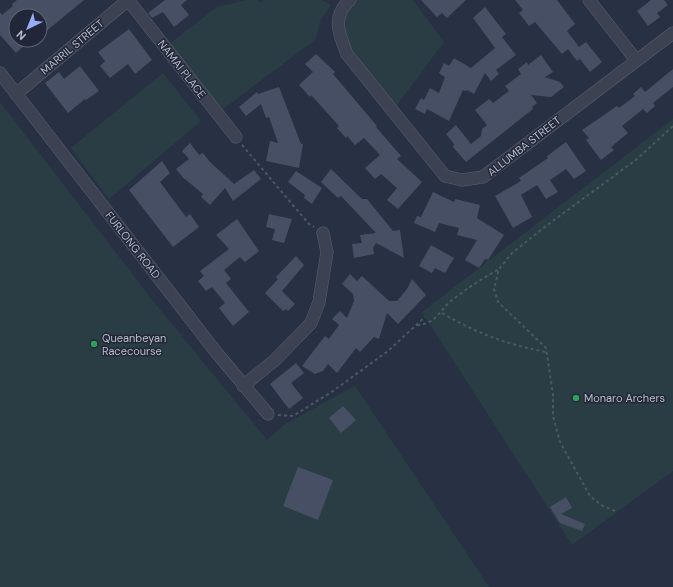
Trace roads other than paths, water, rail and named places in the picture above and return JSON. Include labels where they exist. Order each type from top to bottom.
[{"type":"street","name":"MARRIL STREET","points":[[16,94],[128,0]]},
{"type":"street","name":"NAMAI PLACE","points":[[128,0],[236,137]]},
{"type":"street","name":"ALLUMBA STREET","points":[[350,0],[345,4],[338,20],[338,32],[347,54],[445,176],[462,180],[483,177],[673,33]]},
{"type":"street","points":[[589,0],[636,60]]},
{"type":"street","name":"FURLONG ROAD","points":[[0,73],[243,386],[268,414]]},
{"type":"street","points":[[243,386],[275,360],[311,323],[319,302],[328,252],[324,233]]},
{"type":"place","name":"Queanbeyan Racecourse","points":[[94,344]]},
{"type":"place","name":"Monaro Archers","points":[[576,398]]}]
